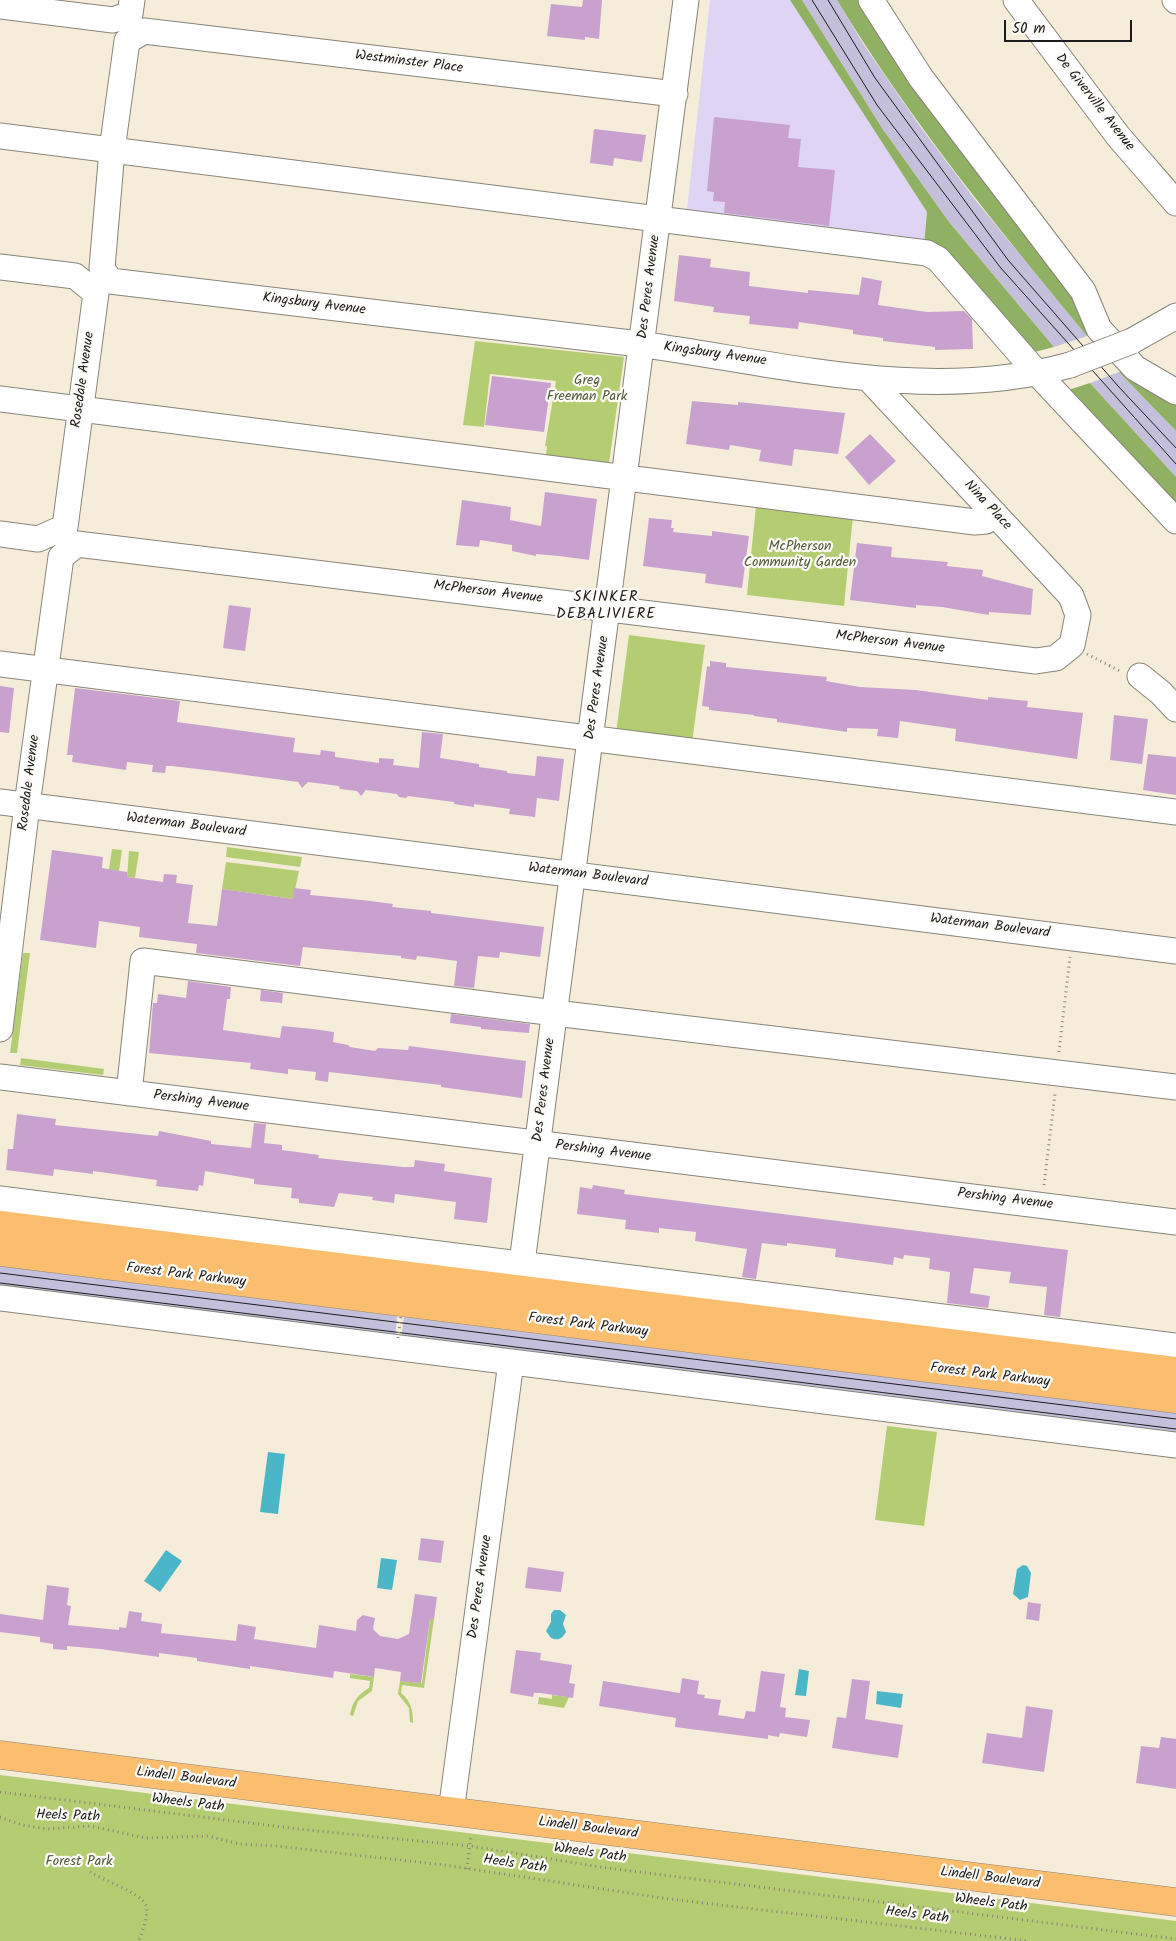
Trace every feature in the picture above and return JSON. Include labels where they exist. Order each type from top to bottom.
[{"type":"main road","name":"Forest Park Parkway","points":[[0,1225],[520,1277],[1176,1371]]},
{"type":"main road","name":"Forest Park Parkway","points":[[0,1252],[1176,1399]]},
{"type":"main road","name":"Lindell Boulevard","points":[[0,1755],[1176,1902]]},
{"type":"street","name":"Des Peres Avenue","points":[[515,1317],[686,0]]},
{"type":"street","points":[[871,0],[927,86],[1083,291],[1099,329],[1135,368],[1176,392]]},
{"type":"street","name":"De Giverville Avenue","points":[[1016,0],[1118,136],[1176,204]]},
{"type":"street","name":"Westminster Place","points":[[0,6],[113,20],[135,15],[675,94]]},
{"type":"street","points":[[112,150],[127,41],[135,15]]},
{"type":"street","points":[[0,136],[927,253],[938,259],[1037,373],[1176,521]]},
{"type":"street","name":"Kingsbury Avenue","points":[[112,150],[102,268],[110,281],[642,345],[868,378],[937,383],[997,380],[1070,365],[1132,341],[1176,316]]},
{"type":"street","name":"Rosedale Avenue","points":[[0,267],[75,276],[96,293],[64,527],[38,539],[0,534]]},
{"type":"street","name":"Nina Place","points":[[868,378],[1071,596],[1078,615],[1072,645]]},
{"type":"street","points":[[0,399],[975,522],[986,521],[995,514]]},
{"type":"street","name":"Rosedale Avenue","points":[[0,1030],[5,943],[27,805],[61,557],[77,544]]},
{"type":"street","name":"McPherson Avenue","points":[[77,544],[608,607],[1036,661],[1056,658],[1072,645]]},
{"type":"street","points":[[0,664],[1176,812]]},
{"type":"street","points":[[1140,676],[1176,709]]},
{"type":"street","name":"Waterman Boulevard","points":[[0,802],[1176,951]]},
{"type":"street","points":[[129,1093],[143,961],[555,1013],[1176,1087]]},
{"type":"street","name":"Pershing Avenue","points":[[0,1077],[1176,1222]]},
{"type":"street","points":[[0,1199],[520,1277],[1176,1346]]},
{"type":"street","points":[[0,1298],[1176,1445]]},
{"type":"street","name":"Des Peres Avenue","points":[[451,1812],[511,1362]]},
{"type":"path","points":[[1072,645],[1117,670],[1140,676]]},
{"type":"path","points":[[398,1338],[400,1316]]},
{"type":"path","name":"Wheels Path","points":[[0,1792],[307,1830],[470,1846],[627,1871],[1176,1939]]},
{"type":"path","name":"Heels Path","points":[[0,1817],[22,1825],[48,1829],[91,1826],[145,1838],[208,1836],[239,1844],[276,1846],[467,1869],[670,1899],[1029,1941]]},
{"type":"path","points":[[467,1869],[471,1834]]},
{"type":"path","points":[[90,1872],[140,1897],[146,1906],[139,1941]]},
{"type":"shaded area","points":[[710,0],[790,0],[927,212],[924,245],[686,219]]},
{"type":"shaded area","points":[[802,0],[837,0],[864,45],[919,125],[976,201],[1087,336],[1054,347],[949,222],[882,128]]},
{"type":"shaded area","points":[[1119,372],[1176,431],[1176,477],[1090,383]]},
{"type":"shaded area","points":[[0,1266],[397,1316],[395,1338],[0,1289]]},
{"type":"shaded area","points":[[404,1317],[1176,1413],[1176,1436],[401,1339]]},
{"type":"green space","points":[[790,0],[802,0],[882,128],[949,222],[1054,347],[1031,353],[924,245],[927,212]]},
{"type":"green space","points":[[837,0],[865,0],[1078,293],[1092,334],[1087,336],[956,173],[894,88]]},
{"type":"green space","name":"Greg Freeman Park","points":[[475,341],[624,357],[608,470],[545,462],[547,446],[545,446],[556,381],[490,374],[484,427],[463,425]]},
{"type":"green space","points":[[1125,370],[1176,401],[1176,431],[1119,372]]},
{"type":"green space","points":[[1090,383],[1176,477],[1176,511],[1065,391]]},
{"type":"green space","name":"McPherson Community Garden","points":[[756,506],[853,516],[844,606],[747,595]]},
{"type":"green space","points":[[629,635],[705,645],[692,743],[616,733]]},
{"type":"green space","points":[[227,847],[302,857],[300,867],[226,857]]},
{"type":"green space","points":[[112,849],[122,850],[119,871],[108,875]]},
{"type":"green space","points":[[129,851],[139,852],[135,878],[127,877]]},
{"type":"green space","points":[[226,862],[299,871],[293,899],[222,889]]},
{"type":"green space","points":[[23,953],[30,953],[17,1053],[10,1053]]},
{"type":"green space","points":[[21,1058],[104,1069],[103,1075],[20,1065]]},
{"type":"green space","points":[[887,1426],[937,1432],[924,1526],[875,1520]]},
{"type":"green space","points":[[430,1619],[434,1619],[424,1688],[402,1685],[401,1693],[411,1706],[413,1723],[410,1722],[409,1708],[398,1694],[400,1681],[422,1683]]},
{"type":"green space","points":[[350,1674],[374,1677],[372,1691],[358,1701],[353,1716],[350,1715],[352,1707],[358,1696],[369,1688],[370,1681],[350,1678]]},
{"type":"green space","points":[[552,1695],[569,1697],[564,1708],[538,1704],[539,1697],[552,1699]]},
{"type":"green space","name":"Forest Park","points":[[0,1775],[1176,1921],[1176,1941],[0,1941]]},
{"type":"water","points":[[268,1452],[285,1454],[278,1514],[260,1512]]},
{"type":"water","points":[[166,1550],[182,1561],[160,1592],[144,1581]]},
{"type":"water","points":[[381,1558],[397,1560],[392,1590],[377,1588]]},
{"type":"water","points":[[1023,1565],[1027,1566],[1031,1573],[1028,1597],[1020,1600],[1013,1594],[1017,1569]]},
{"type":"water","points":[[554,1610],[560,1610],[566,1615],[563,1624],[566,1632],[561,1638],[551,1638],[546,1631],[551,1622],[551,1614]]},
{"type":"water","points":[[799,1669],[809,1671],[806,1696],[795,1695]]},
{"type":"water","points":[[877,1691],[903,1694],[901,1708],[876,1704]]},
{"type":"building","points":[[583,0],[602,0],[599,39],[585,37],[585,40],[547,36],[551,4],[582,7]]},
{"type":"building","points":[[714,117],[790,125],[788,138],[801,139],[798,167],[835,170],[829,226],[724,213],[725,202],[713,201],[714,192],[707,191]]},
{"type":"building","points":[[594,129],[646,135],[642,162],[614,158],[613,166],[590,163]]},
{"type":"building","points":[[679,255],[711,259],[710,267],[750,272],[749,286],[808,293],[808,290],[859,295],[862,277],[882,281],[878,305],[927,312],[964,311],[972,319],[973,349],[935,350],[935,347],[883,341],[883,338],[853,334],[853,330],[799,322],[798,329],[749,324],[750,316],[713,312],[714,307],[674,301]]},
{"type":"building","points":[[492,376],[551,383],[544,432],[485,425]]},
{"type":"building","points":[[692,401],[738,405],[738,402],[845,413],[838,454],[794,449],[792,466],[759,461],[761,450],[730,445],[729,450],[686,444]]},
{"type":"building","points":[[870,434],[896,461],[869,485],[845,457]]},
{"type":"building","points":[[545,492],[597,499],[589,560],[536,554],[536,556],[512,551],[512,545],[480,540],[479,547],[456,545],[462,500],[511,507],[510,520],[541,526]]},
{"type":"building","points":[[649,518],[672,520],[671,528],[674,528],[673,532],[712,536],[712,531],[749,536],[742,588],[705,583],[706,574],[643,566]]},
{"type":"building","points":[[857,543],[892,547],[891,557],[948,562],[947,566],[983,570],[982,576],[1033,589],[1031,615],[989,612],[989,615],[942,607],[916,605],[916,608],[850,600]]},
{"type":"building","points":[[229,605],[251,608],[245,651],[223,648]]},
{"type":"building","points":[[710,661],[726,663],[726,667],[827,677],[826,681],[860,687],[916,690],[988,700],[988,697],[1028,701],[1027,707],[1083,713],[1077,759],[955,741],[956,729],[900,721],[898,738],[877,736],[878,729],[847,728],[847,732],[777,722],[777,719],[754,715],[709,710],[709,707],[702,706],[707,666],[710,667]]},
{"type":"building","points":[[0,686],[14,688],[9,733],[0,732]]},
{"type":"building","points":[[75,688],[180,701],[177,722],[295,738],[293,752],[320,755],[321,750],[335,752],[335,757],[379,763],[379,758],[394,759],[393,765],[419,768],[422,732],[443,734],[440,758],[479,764],[479,767],[507,771],[507,773],[535,776],[537,756],[564,759],[559,801],[537,798],[535,817],[509,814],[510,809],[474,804],[474,807],[454,804],[454,802],[408,796],[406,798],[399,797],[397,794],[366,790],[361,796],[357,791],[340,789],[339,786],[308,782],[302,788],[298,782],[172,766],[166,766],[165,773],[152,772],[153,765],[127,762],[126,770],[72,762],[73,755],[67,755]]},
{"type":"building","points":[[1114,715],[1148,719],[1142,764],[1110,760]]},
{"type":"building","points":[[1148,754],[1176,757],[1176,795],[1143,790]]},
{"type":"building","points":[[52,850],[103,857],[102,868],[127,872],[127,877],[163,882],[164,874],[177,875],[176,883],[193,885],[188,923],[217,926],[222,889],[293,899],[294,888],[311,890],[310,895],[393,904],[392,907],[431,911],[431,913],[544,927],[540,957],[500,952],[499,958],[478,956],[474,988],[454,986],[457,961],[427,957],[417,956],[416,960],[401,958],[401,956],[303,947],[300,966],[196,953],[197,944],[139,937],[140,927],[99,921],[96,948],[40,940]]},
{"type":"building","points":[[188,981],[231,987],[230,999],[227,999],[223,1030],[280,1038],[282,1026],[313,1029],[334,1032],[333,1042],[375,1051],[378,1048],[408,1050],[409,1046],[526,1061],[522,1098],[441,1087],[441,1085],[329,1072],[328,1082],[315,1080],[316,1072],[288,1069],[288,1074],[250,1069],[251,1063],[149,1053],[153,1003],[157,1003],[158,994],[186,998]]},
{"type":"building","points":[[261,990],[283,993],[282,1003],[260,1001]]},
{"type":"building","points":[[451,1014],[530,1024],[529,1033],[481,1029],[481,1027],[450,1023]]},
{"type":"building","points":[[17,1114],[56,1119],[55,1125],[158,1136],[159,1131],[211,1141],[211,1144],[251,1148],[254,1123],[266,1124],[264,1143],[282,1145],[282,1150],[319,1155],[318,1158],[403,1167],[414,1167],[415,1160],[445,1164],[444,1171],[492,1178],[487,1223],[454,1219],[456,1202],[395,1194],[394,1203],[372,1200],[373,1197],[339,1193],[334,1207],[299,1203],[299,1199],[291,1198],[292,1188],[254,1184],[254,1179],[205,1171],[203,1186],[199,1185],[198,1191],[156,1186],[157,1180],[93,1171],[93,1174],[54,1169],[53,1176],[6,1170],[8,1149],[13,1149]]},
{"type":"building","points":[[593,1185],[625,1190],[624,1194],[1068,1250],[1060,1317],[1044,1315],[1047,1287],[1009,1283],[1011,1272],[974,1268],[970,1293],[990,1296],[988,1308],[947,1303],[950,1272],[929,1269],[930,1258],[904,1255],[903,1259],[894,1257],[893,1265],[835,1257],[836,1249],[787,1243],[787,1246],[762,1243],[756,1279],[742,1277],[747,1249],[695,1241],[696,1232],[659,1228],[659,1233],[625,1229],[626,1220],[577,1214],[580,1187],[592,1189]]},
{"type":"building","points":[[421,1538],[444,1541],[441,1563],[418,1560]]},
{"type":"building","points":[[528,1567],[564,1572],[561,1592],[525,1588]]},
{"type":"building","points":[[47,1585],[69,1588],[67,1605],[71,1606],[68,1625],[119,1630],[119,1627],[126,1628],[129,1611],[142,1613],[141,1621],[162,1624],[161,1633],[236,1641],[238,1624],[256,1627],[254,1639],[316,1648],[319,1625],[356,1631],[357,1620],[363,1615],[375,1618],[373,1629],[380,1636],[398,1639],[409,1634],[415,1594],[437,1597],[434,1619],[430,1619],[421,1683],[400,1681],[401,1672],[375,1668],[374,1677],[334,1671],[333,1678],[250,1666],[250,1669],[197,1661],[197,1658],[159,1653],[159,1657],[67,1646],[67,1650],[53,1649],[53,1644],[40,1642],[40,1637],[0,1632],[0,1614],[43,1620]]},
{"type":"building","points":[[1028,1602],[1041,1604],[1039,1621],[1026,1619]]},
{"type":"building","points":[[516,1650],[541,1653],[540,1660],[572,1665],[569,1683],[575,1684],[573,1698],[541,1693],[534,1693],[533,1697],[510,1693]]},
{"type":"building","points":[[761,1671],[785,1674],[780,1707],[786,1708],[785,1717],[810,1720],[807,1737],[780,1733],[779,1737],[768,1735],[768,1739],[675,1727],[676,1718],[599,1706],[603,1681],[680,1693],[682,1678],[699,1681],[697,1694],[705,1695],[704,1698],[721,1700],[718,1715],[744,1719],[746,1711],[755,1712]]},
{"type":"building","points":[[852,1679],[870,1681],[865,1719],[903,1725],[898,1758],[832,1748],[837,1717],[846,1718]]},
{"type":"building","points":[[1026,1706],[1053,1710],[1044,1772],[982,1763],[987,1733],[1022,1738]]},
{"type":"building","points":[[1161,1737],[1176,1739],[1176,1789],[1136,1783],[1141,1746],[1159,1748]]},
{"type":"tram line","points":[[812,0],[877,105],[1000,267],[1176,464]]},
{"type":"tram line","points":[[828,0],[875,78],[1008,260],[1118,386],[1176,448]]},
{"type":"tram line","points":[[0,1273],[1176,1419]]},
{"type":"tram line","points":[[0,1283],[1176,1429]]},
{"type":"district","name":"SKINKER DEBALIVIERE","points":[[606,606]]}]
